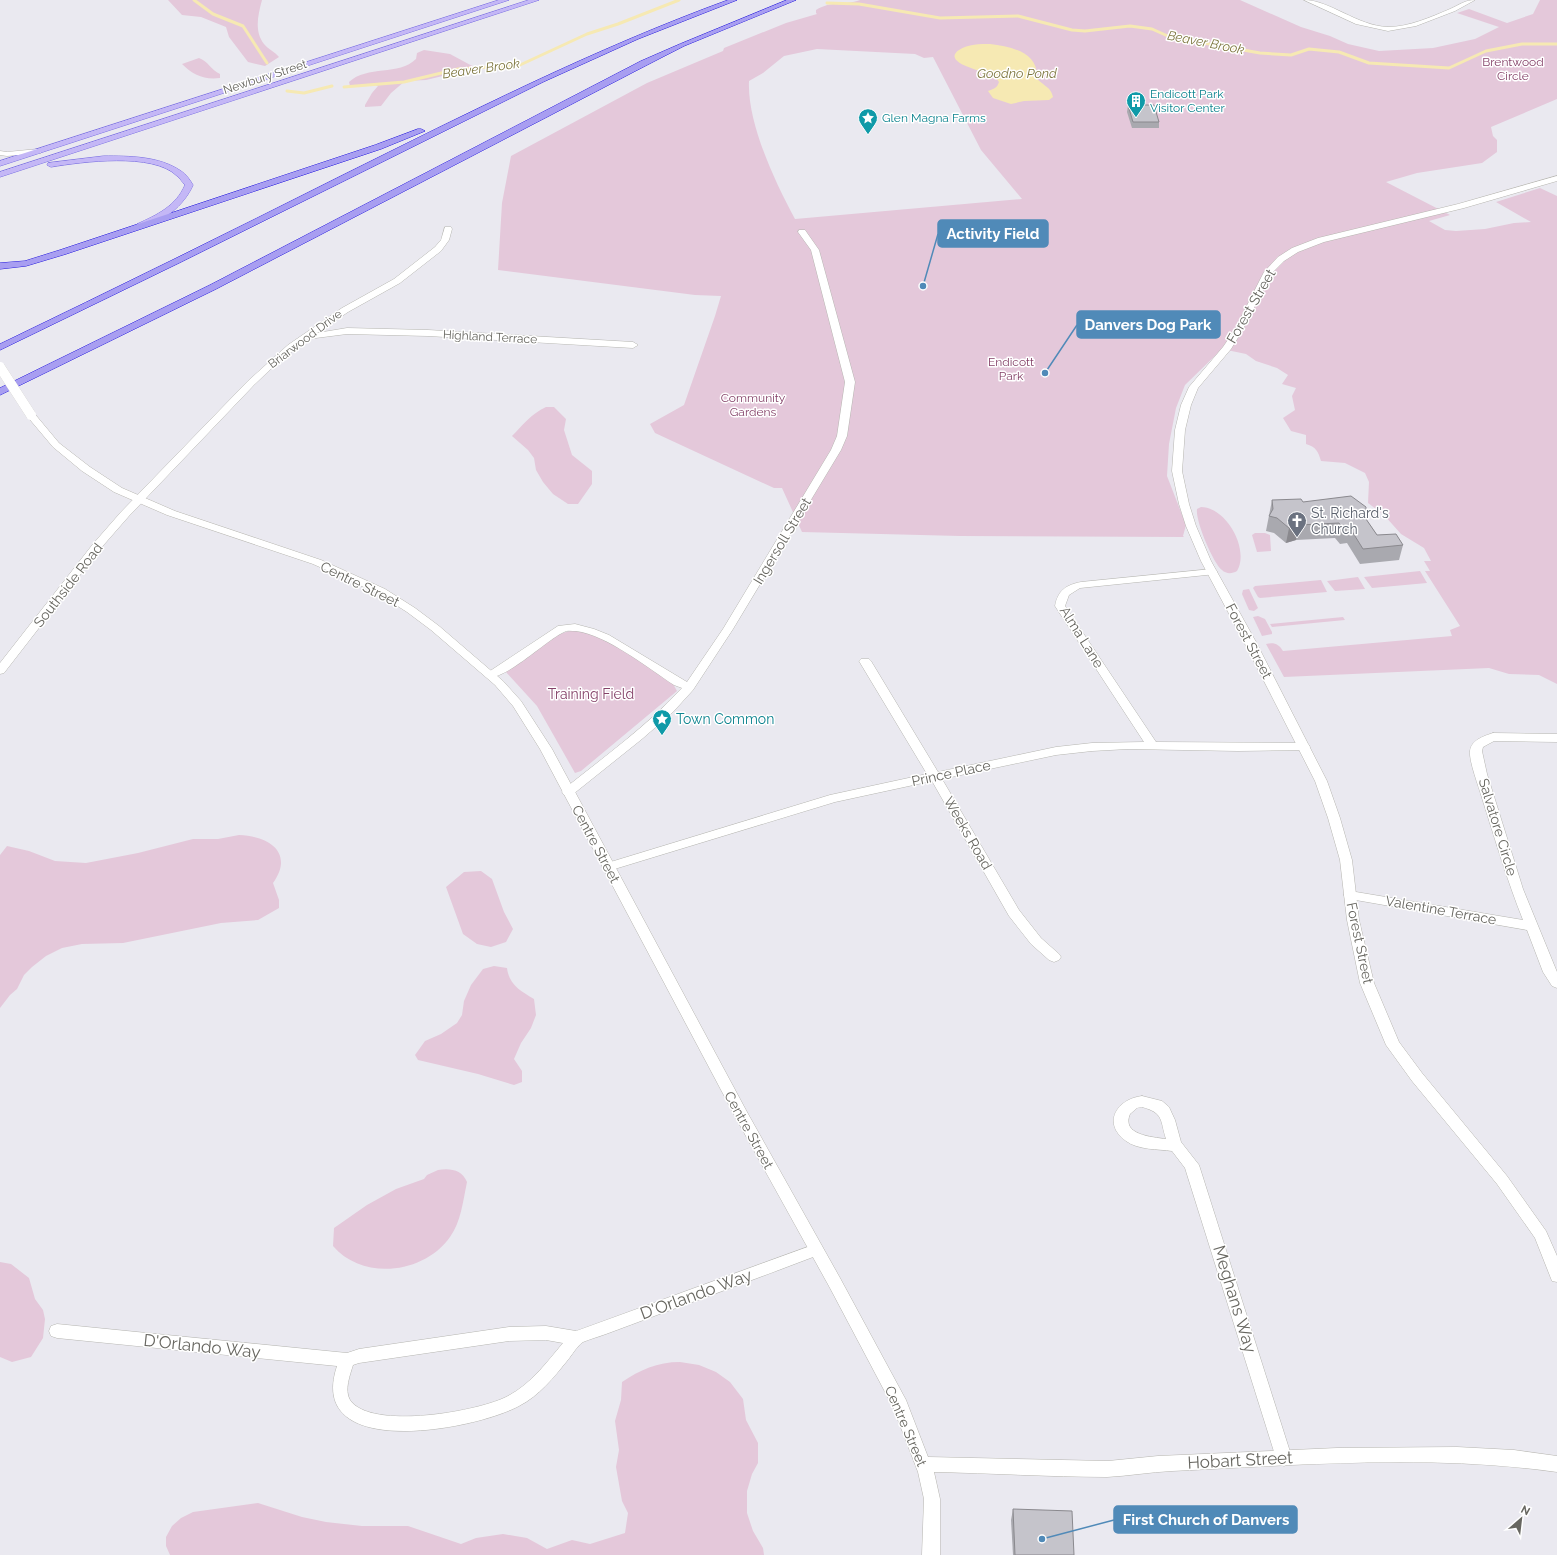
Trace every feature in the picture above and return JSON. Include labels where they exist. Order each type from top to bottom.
[{"type":"highway","points":[[0,347],[205,248],[495,101],[626,42],[734,0]]},
{"type":"highway","points":[[0,392],[220,283],[644,63],[689,42],[793,0]]},
{"type":"highway","points":[[0,266],[26,263],[41,259],[378,147],[495,101]]},
{"type":"main road","name":"Newbury Street","points":[[0,164],[506,0]]},
{"type":"main road","name":"Newbury Street","points":[[3,174],[536,0]]},
{"type":"main road","points":[[3,174],[59,163],[105,158],[150,161],[173,169],[186,180],[189,185],[186,194],[175,207],[139,226]]},
{"type":"street","points":[[1307,0],[1358,23],[1388,29],[1414,25],[1453,10],[1472,0]]},
{"type":"street","points":[[0,153],[10,154],[38,151]]},
{"type":"street","name":"Forest Street","points":[[1557,178],[1461,206],[1350,232],[1304,246],[1281,259],[1268,272],[1261,282],[1238,330],[1226,349],[1194,387],[1186,405],[1180,427],[1177,471],[1184,504],[1197,541],[1321,781],[1334,818],[1346,860],[1354,926],[1367,983],[1393,1045],[1417,1077],[1502,1180],[1541,1235],[1557,1276]]},
{"type":"street","name":"Briarwood Drive","points":[[138,500],[272,362],[345,310],[397,281],[438,249],[445,240],[448,229]]},
{"type":"street","name":"Ingersoll Street","points":[[568,792],[638,736],[669,709],[689,687],[706,664],[790,528],[836,450],[842,436],[850,382],[815,250],[802,232]]},
{"type":"street","name":"Highland Terrace","points":[[319,328],[342,329],[347,331]]},
{"type":"street","name":"Highland Terrace","points":[[305,338],[347,331],[428,333],[633,344]]},
{"type":"street","name":"Centre Street","points":[[0,367],[31,415],[56,445],[70,457],[118,490],[138,500],[171,513],[317,562],[381,591],[435,628],[490,675],[517,704],[546,749],[742,1116],[900,1405],[922,1464],[932,1499],[931,1555]]},
{"type":"street","name":"Southside Road","points":[[0,671],[97,546],[138,500]]},
{"type":"street","name":"Alma Lane","points":[[1153,746],[1060,606],[1061,598],[1064,592],[1069,588],[1081,585],[1212,572]]},
{"type":"street","points":[[490,675],[509,665],[562,628],[572,626],[588,629],[606,636],[678,682],[689,687]]},
{"type":"street","name":"Weeks Road","points":[[865,661],[935,777],[1014,913],[1036,941],[1054,958]]},
{"type":"street","name":"Salvatore Circle","points":[[1557,738],[1493,737],[1483,740],[1478,745],[1476,751],[1481,774],[1517,889],[1550,972],[1557,983]]},
{"type":"street","name":"Prince Place","points":[[608,867],[809,805],[848,795],[1085,746],[1304,747]]},
{"type":"street","name":"Valentine Terrace","points":[[1350,895],[1531,926]]},
{"type":"street","name":"Meghans Way","points":[[1176,1146],[1192,1165],[1284,1458]]},
{"type":"street","name":"D'Orlando Way","points":[[57,1331],[347,1360],[358,1356],[509,1334],[546,1333],[576,1338],[816,1250]]},
{"type":"street","points":[[347,1360],[339,1387],[346,1407],[358,1417],[384,1424],[426,1424],[471,1416],[514,1401],[541,1381],[576,1338]]},
{"type":"street","name":"Hobart Street","points":[[922,1464],[1108,1469],[1158,1464],[1284,1458],[1457,1455],[1514,1458],[1557,1464]]},
{"type":"green space","points":[[168,0],[262,0],[258,17],[259,34],[264,44],[279,57],[265,66],[248,62],[229,37],[226,27],[201,17],[182,15]]},
{"type":"green space","name":"Endicott Park","points":[[860,0],[1240,0],[1301,27],[1330,36],[1348,44],[1379,51],[1433,48],[1475,39],[1499,27],[1457,13],[1469,9],[1507,23],[1533,14],[1540,0],[1557,0],[1557,99],[1491,127],[1493,136],[1497,140],[1497,152],[1482,163],[1417,173],[1386,182],[1450,215],[1429,221],[1445,230],[1456,231],[1485,229],[1514,223],[1531,222],[1496,202],[1540,188],[1557,196],[1557,684],[1539,675],[1509,674],[1489,668],[1284,677],[1266,644],[1276,644],[1283,651],[1452,636],[1450,630],[1460,626],[1425,571],[1430,571],[1424,561],[1431,561],[1424,548],[1401,534],[1384,515],[1368,503],[1369,482],[1365,473],[1345,463],[1321,461],[1316,450],[1306,444],[1306,435],[1291,431],[1283,418],[1295,410],[1292,396],[1296,388],[1282,384],[1288,375],[1277,368],[1256,361],[1246,354],[1222,349],[1185,385],[1176,408],[1169,444],[1167,476],[1186,525],[1184,537],[960,536],[802,532],[782,488],[774,488],[655,433],[650,424],[684,405],[721,296],[695,295],[498,270],[502,203],[511,156],[647,83],[723,51],[724,48],[786,23],[817,14],[816,10],[827,5]],"holes":[[[817,49],[915,54],[924,58],[933,57],[981,150],[1022,199],[795,219],[771,170],[757,133],[750,97],[749,81],[763,73],[784,56]]]},
{"type":"green space","points":[[424,50],[450,54],[476,68],[426,80],[405,81],[391,93],[381,106],[365,107],[372,93],[378,86],[371,84],[350,86],[349,82],[356,77],[409,64],[416,59],[417,53]]},
{"type":"green space","points":[[199,58],[205,61],[220,74],[220,78],[199,76],[182,64]]},
{"type":"green space","points":[[546,407],[554,407],[566,419],[564,430],[572,455],[592,471],[592,484],[578,504],[568,504],[553,494],[543,482],[536,470],[534,458],[528,450],[512,436],[532,416]]},
{"type":"green space","points":[[1201,507],[1210,509],[1219,514],[1227,521],[1233,531],[1238,541],[1240,552],[1240,562],[1237,571],[1231,573],[1225,572],[1218,566],[1214,559],[1205,541],[1197,514],[1197,509]]},
{"type":"green space","points":[[1255,533],[1265,533],[1270,535],[1271,551],[1257,552],[1252,535]]},
{"type":"green space","points":[[1420,571],[1427,583],[1372,588],[1364,577]]},
{"type":"green space","points":[[1358,577],[1365,589],[1335,591],[1327,581]]},
{"type":"green space","points":[[1321,580],[1327,592],[1260,598],[1253,588],[1255,586]]},
{"type":"green space","points":[[1249,589],[1258,608],[1254,611],[1249,610],[1242,594],[1243,590]]},
{"type":"green space","points":[[1258,616],[1265,619],[1272,634],[1262,636],[1253,617]]},
{"type":"green space","points":[[1343,617],[1345,620],[1272,627],[1270,624]]},
{"type":"green space","name":"Training Field","points":[[575,630],[587,633],[612,644],[672,682],[677,691],[581,771],[575,773],[537,706],[505,671],[547,641],[566,632]]},
{"type":"green space","points":[[239,835],[250,836],[268,842],[280,854],[281,863],[279,872],[273,883],[279,900],[279,908],[258,920],[221,923],[123,943],[82,944],[62,948],[46,956],[32,967],[24,975],[17,989],[10,995],[0,1008],[0,855],[7,846],[29,851],[55,861],[86,863],[138,853],[193,839],[218,839]]},
{"type":"green space","points":[[481,871],[492,879],[504,912],[513,929],[506,942],[491,947],[477,944],[463,934],[446,887],[464,872]]},
{"type":"green space","points":[[494,966],[507,968],[510,979],[516,987],[534,999],[536,1015],[531,1028],[521,1043],[514,1059],[522,1071],[522,1082],[514,1085],[478,1074],[418,1060],[415,1055],[425,1041],[441,1034],[457,1023],[462,1015],[464,1001],[471,985],[483,969]]},
{"type":"green space","points":[[447,1169],[459,1172],[467,1182],[457,1225],[450,1237],[439,1249],[425,1259],[409,1265],[393,1268],[376,1268],[360,1265],[346,1257],[333,1246],[334,1228],[367,1205],[396,1189],[424,1179],[427,1175],[438,1170]]},
{"type":"green space","points":[[0,1262],[11,1264],[29,1278],[35,1299],[43,1310],[45,1319],[43,1338],[31,1357],[12,1362],[0,1357]]},
{"type":"green space","points":[[680,1362],[699,1365],[716,1372],[730,1382],[743,1399],[746,1420],[758,1443],[758,1463],[752,1474],[747,1491],[747,1513],[753,1531],[763,1548],[764,1555],[170,1555],[166,1546],[166,1537],[172,1526],[181,1518],[193,1512],[258,1503],[302,1517],[326,1522],[362,1526],[408,1526],[461,1544],[476,1538],[503,1534],[527,1538],[547,1549],[572,1540],[590,1544],[625,1533],[628,1513],[622,1501],[616,1467],[619,1450],[615,1421],[621,1400],[622,1382],[635,1374],[656,1365]]},
{"type":"water","name":"Goodno Pond","points":[[990,44],[1015,49],[1029,57],[1034,63],[1037,79],[1049,89],[1053,97],[1049,100],[1024,101],[1011,104],[993,98],[988,91],[997,86],[999,82],[997,79],[992,75],[966,66],[955,59],[955,55],[959,50],[970,45]]},
{"type":"building","points":[[1128,105],[1154,105],[1159,122],[1133,122]]},
{"type":"building","points":[[1351,496],[1366,507],[1366,519],[1377,535],[1396,534],[1403,545],[1363,549],[1350,528],[1343,529],[1339,523],[1299,525],[1289,528],[1277,518],[1269,516],[1273,509],[1272,500],[1301,499],[1303,502]]},
{"type":"building","points":[[1013,1509],[1072,1511],[1074,1555],[1015,1555]]},
{"type":"waterway","name":"Beaver Brook","points":[[194,0],[213,14],[243,26],[267,63]]},
{"type":"waterway","name":"Beaver Brook","points":[[344,87],[404,82],[458,69],[520,65],[587,34],[618,24],[679,0]]},
{"type":"waterway","name":"Beaver Brook","points":[[827,3],[859,4],[940,18],[1018,16],[1072,30],[1085,31],[1130,26],[1152,29],[1170,37],[1260,53],[1291,55],[1309,49],[1339,52],[1369,63],[1449,68],[1486,51],[1522,44],[1557,44]]},
{"type":"waterway","name":"Beaver Brook","points":[[287,91],[304,93],[332,86]]},
{"type":"place","name":"Endicott Park Visitor Center","points":[[1136,118]]},
{"type":"place","name":"Glen Magna Farms","points":[[868,135]]},
{"type":"place","name":"Activity Field","points":[[923,286]]},
{"type":"place","name":"Danvers Dog Park","points":[[1045,373]]},
{"type":"place","name":"St. Richard's Church","points":[[1297,538]]},
{"type":"place","name":"Town Common","points":[[662,736]]},
{"type":"place","name":"First Church of Danvers","points":[[1042,1539]]},
{"type":"park label","name":"Brentwood Circle","points":[[1513,69]]},
{"type":"park label","name":"Community Gardens","points":[[753,405]]}]
